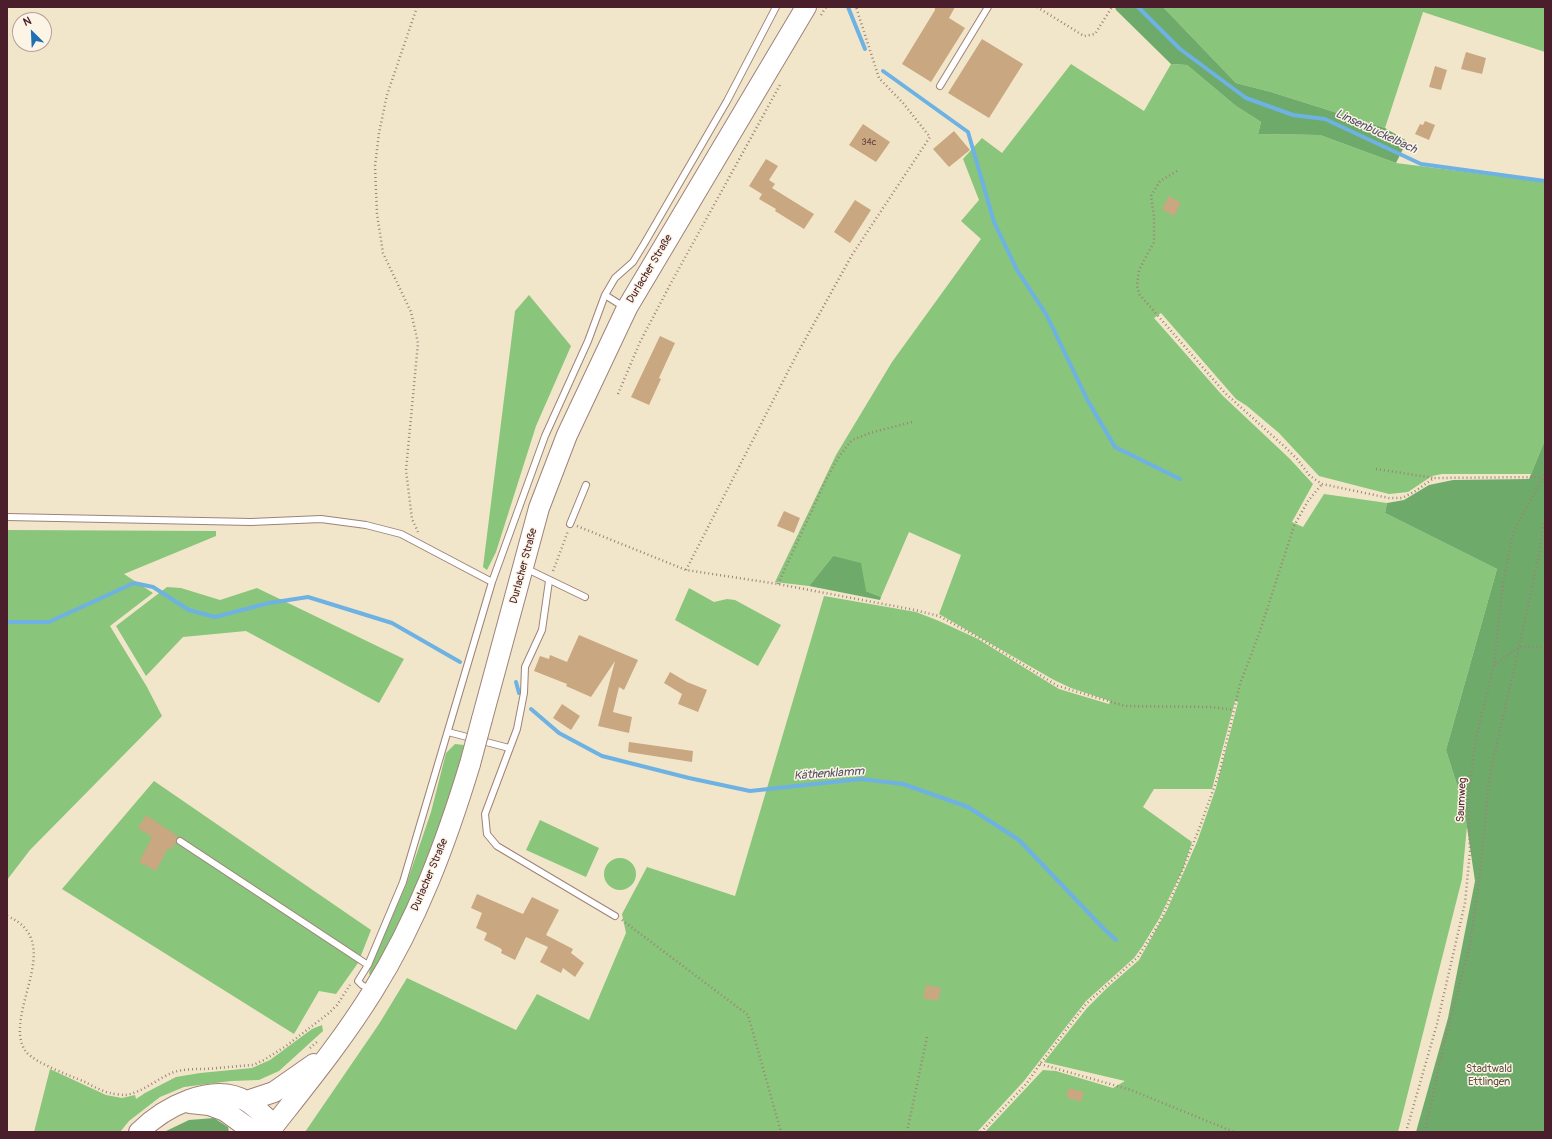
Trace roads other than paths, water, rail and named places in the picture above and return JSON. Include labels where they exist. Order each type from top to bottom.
[{"type":"main road","name":"Durlacher Straße","points":[[272,1129],[331,1054],[366,986],[418,907],[441,853],[470,764],[539,508],[567,435],[627,308],[812,13]]},
{"type":"main road","points":[[247,1101],[274,1092],[331,1054]]},
{"type":"main road","points":[[139,1132],[151,1120],[184,1102],[204,1096],[221,1094],[247,1101],[272,1129]]},
{"type":"main road","points":[[184,1102],[209,1106],[225,1111],[254,1132]]},
{"type":"lane","points":[[366,986],[368,965],[403,882],[492,582],[545,436],[588,341],[605,295],[615,278],[632,262],[644,244],[728,101],[776,7]]},
{"type":"lane","points":[[940,86],[988,7]]},
{"type":"lane","points":[[605,295],[627,308]]},
{"type":"lane","points":[[570,524],[586,485]]},
{"type":"lane","points":[[7,517],[251,522],[321,519],[366,526],[401,534],[492,582]]},
{"type":"lane","points":[[523,568],[585,597]]},
{"type":"lane","points":[[549,581],[542,630],[525,667],[524,693],[517,729],[485,814],[487,834],[497,846],[615,916]]},
{"type":"lane","points":[[448,732],[509,748]]},
{"type":"lane","points":[[180,842],[368,965]]},
{"type":"waterway","points":[[848,7],[865,49]]},
{"type":"waterway","name":"Linsenbuckelbach","points":[[1138,7],[1180,49],[1246,98],[1293,115],[1325,119],[1421,164],[1545,181]]},
{"type":"waterway","points":[[883,71],[968,132],[994,222],[1017,270],[1046,314],[1088,401],[1115,447],[1180,479]]},
{"type":"waterway","points":[[7,622],[49,622],[134,583],[153,587],[189,610],[215,617],[269,603],[308,597],[392,623],[460,662]]},
{"type":"waterway","name":"Käthenklamm","points":[[516,682],[519,693]]},
{"type":"waterway","name":"Käthenklamm","points":[[531,709],[559,733],[602,756],[689,778],[750,791],[861,779],[903,784],[968,807],[1019,840],[1116,940]]},
{"type":"park label","name":"Stadtwald Ettlingen","points":[[1489,1075]]}]
